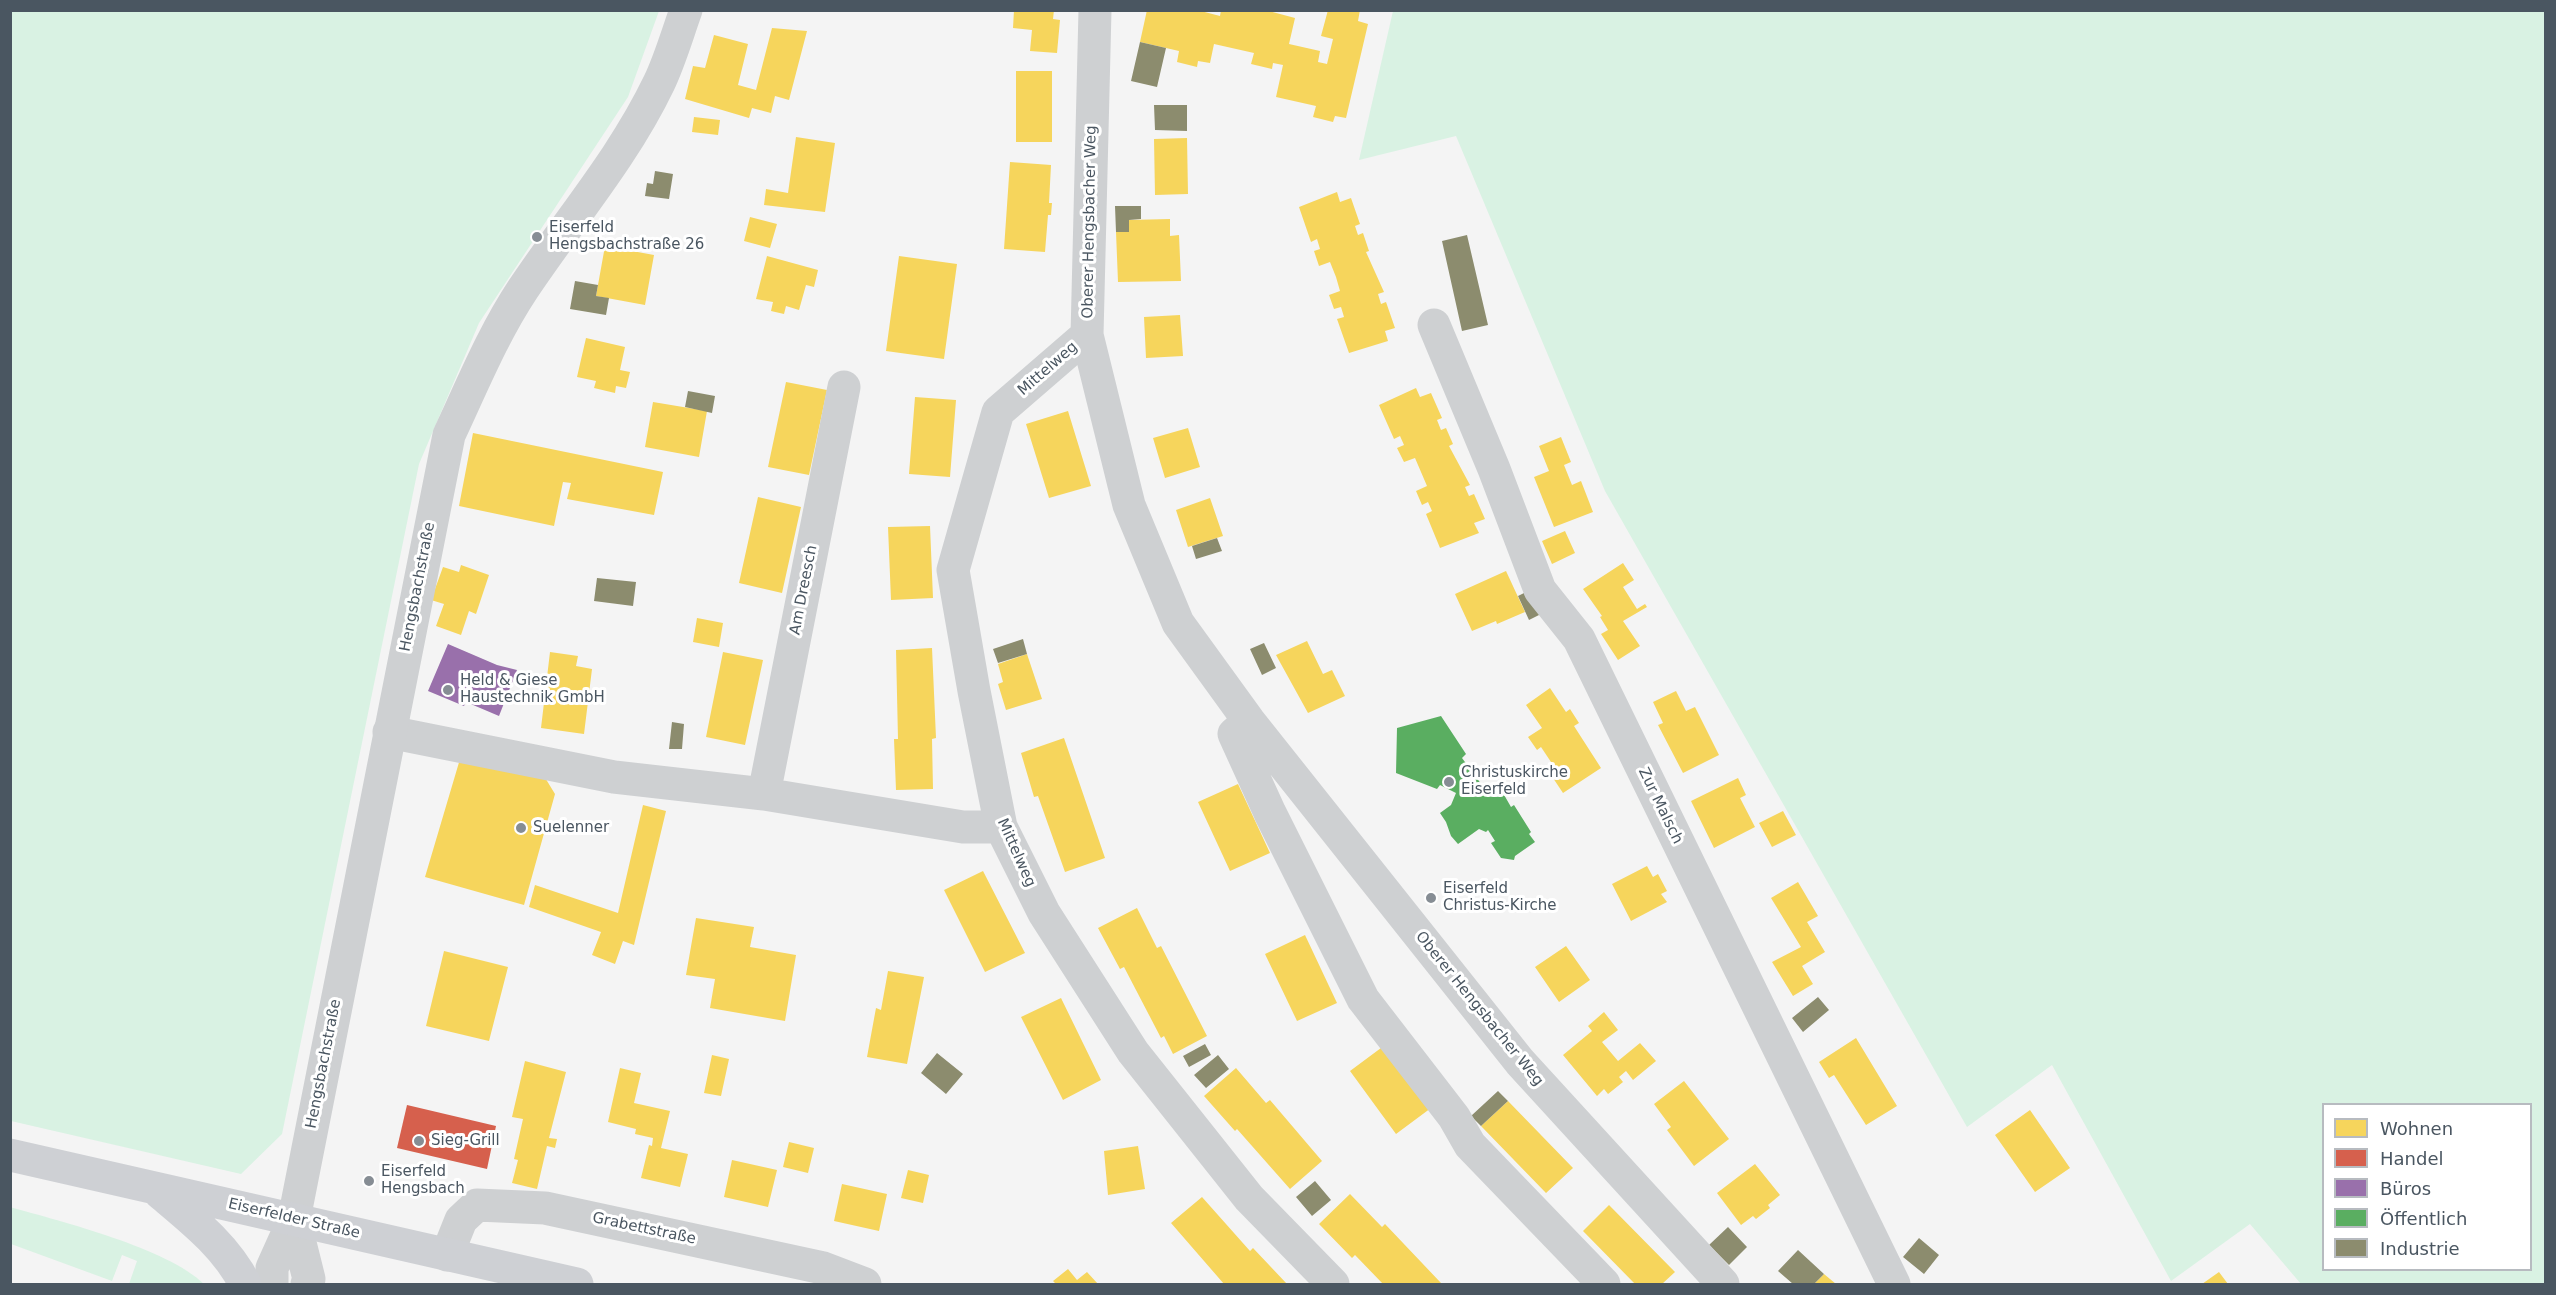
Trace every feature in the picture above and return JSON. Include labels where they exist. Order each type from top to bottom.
[{"type":"main road","name":"Eiserfelder Straße","points":[[10,1155],[577,1284]]},
{"type":"main road","points":[[153,1187],[200,1226],[238,1270],[245,1284]]},
{"type":"street","name":"Hengsbachstraße","points":[[294,1219],[449,435],[485,357],[522,290],[614,162],[642,116],[660,81],[686,10]]},
{"type":"street","name":"Oberer Hengsbacher Weg","points":[[1095,10],[1088,335],[1129,505],[1178,623],[1249,721],[1520,1062],[1723,1284]]},
{"type":"street","name":"Zur Malsch","points":[[1434,325],[1494,469],[1540,590],[1579,639],[1894,1284]]},
{"type":"street","name":"Mittelweg","points":[[1088,335],[998,412],[953,570],[1001,827],[1044,913],[1133,1052],[1249,1198],[1333,1284]]},
{"type":"street","name":"Am Dreesch","points":[[764,794],[844,387]]},
{"type":"street","points":[[1249,721],[1234,734],[1270,813],[1363,999],[1454,1117],[1470,1145],[1604,1284]]},
{"type":"street","points":[[389,732],[614,777],[764,794],[963,827],[1001,827]]},
{"type":"street","name":"Grabettstraße","points":[[447,1255],[460,1220],[477,1205],[545,1208],[823,1268],[865,1284]]},
{"type":"street","points":[[272,1284],[272,1268],[294,1219]]},
{"type":"street","points":[[294,1219],[309,1279],[307,1284]]},
{"type":"green space","points":[[11,11],[659,11],[628,97],[479,323],[419,464],[282,1134],[241,1174],[11,1121]]},
{"type":"green space","points":[[1393,11],[2545,11],[2545,1284],[2301,1284],[2250,1224],[2171,1281],[2052,1065],[1967,1127],[1605,491],[1456,136],[1359,160]]},
{"type":"green space","points":[[10,1207],[85,1228],[140,1248],[166,1259],[204,1284],[129,1284],[137,1261],[122,1255],[112,1281],[11,1244]]},
{"type":"building: Wohnen","points":[[1014,10],[1054,10],[1053,19],[1060,20],[1057,53],[1030,51],[1032,30],[1013,28]]},
{"type":"building: Wohnen","points":[[1147,10],[1197,10],[1220,16],[1221,10],[1265,10],[1295,18],[1289,44],[1320,51],[1318,62],[1327,64],[1333,39],[1321,36],[1328,10],[1360,10],[1358,21],[1368,24],[1346,118],[1335,116],[1333,122],[1313,117],[1316,106],[1276,97],[1283,65],[1273,63],[1272,69],[1251,64],[1254,53],[1214,44],[1210,63],[1198,61],[1197,67],[1177,62],[1179,51],[1140,42]]},
{"type":"building: Wohnen","points":[[772,28],[807,31],[789,100],[775,96],[771,113],[752,108],[749,118],[685,99],[693,66],[705,68],[714,35],[748,44],[738,85],[756,90]]},
{"type":"building: Wohnen","points":[[1016,71],[1052,71],[1052,142],[1016,142]]},
{"type":"building: Wohnen","points":[[694,117],[720,120],[718,135],[692,132]]},
{"type":"building: Wohnen","points":[[796,137],[835,143],[825,212],[764,205],[766,189],[788,193]]},
{"type":"building: Wohnen","points":[[1187,138],[1188,194],[1155,195],[1154,139]]},
{"type":"building: Wohnen","points":[[1010,162],[1051,165],[1049,203],[1052,203],[1051,215],[1048,215],[1045,252],[1004,249]]},
{"type":"building: Wohnen","points":[[1337,192],[1340,202],[1351,198],[1360,224],[1355,226],[1358,235],[1363,233],[1369,251],[1366,252],[1384,292],[1378,294],[1381,304],[1386,302],[1395,328],[1385,331],[1388,341],[1349,353],[1337,319],[1344,317],[1341,307],[1334,309],[1329,295],[1340,291],[1336,277],[1330,262],[1319,266],[1314,251],[1320,249],[1317,239],[1311,242],[1299,207]]},
{"type":"building: Wohnen","points":[[750,217],[777,224],[770,248],[744,241]]},
{"type":"building: Wohnen","points":[[1170,219],[1170,236],[1179,235],[1181,281],[1118,282],[1116,232],[1129,232],[1129,220]]},
{"type":"building: Wohnen","points":[[605,246],[654,255],[645,305],[596,296]]},
{"type":"building: Wohnen","points":[[767,256],[818,270],[814,287],[806,285],[799,310],[786,306],[784,314],[771,311],[773,302],[756,299]]},
{"type":"building: Wohnen","points":[[899,256],[957,264],[944,359],[886,351]]},
{"type":"building: Wohnen","points":[[1180,315],[1183,356],[1146,358],[1144,317]]},
{"type":"building: Wohnen","points":[[586,338],[625,347],[620,370],[630,372],[626,388],[616,386],[615,393],[594,388],[596,381],[577,377]]},
{"type":"building: Wohnen","points":[[786,382],[827,390],[809,475],[768,467]]},
{"type":"building: Wohnen","points":[[1416,388],[1420,397],[1431,393],[1442,418],[1437,420],[1441,430],[1446,428],[1453,444],[1449,446],[1470,485],[1465,487],[1469,496],[1474,494],[1485,519],[1474,523],[1479,533],[1440,548],[1426,514],[1432,511],[1428,502],[1422,505],[1416,491],[1427,486],[1415,458],[1404,462],[1397,448],[1404,445],[1400,436],[1394,439],[1379,405]]},
{"type":"building: Wohnen","points":[[915,397],[956,400],[950,477],[909,474]]},
{"type":"building: Wohnen","points":[[653,402],[707,411],[699,457],[645,447]]},
{"type":"building: Wohnen","points":[[1068,411],[1091,486],[1049,498],[1026,424]]},
{"type":"building: Wohnen","points":[[1188,428],[1200,467],[1165,478],[1153,438]]},
{"type":"building: Wohnen","points":[[473,433],[663,472],[654,515],[567,499],[571,483],[563,482],[554,526],[459,506]]},
{"type":"building: Wohnen","points":[[1561,437],[1571,462],[1564,465],[1572,485],[1581,481],[1593,512],[1554,527],[1534,477],[1549,471],[1539,446]]},
{"type":"building: Wohnen","points":[[758,497],[801,507],[782,593],[739,583]]},
{"type":"building: Wohnen","points":[[1210,498],[1223,536],[1188,547],[1176,510]]},
{"type":"building: Wohnen","points":[[930,526],[933,598],[891,600],[888,527]]},
{"type":"building: Wohnen","points":[[1565,531],[1575,553],[1552,564],[1542,541]]},
{"type":"building: Wohnen","points":[[1623,563],[1634,580],[1623,587],[1637,609],[1645,604],[1647,607],[1623,621],[1640,646],[1618,660],[1601,634],[1608,630],[1600,617],[1602,616],[1583,589]]},
{"type":"building: Wohnen","points":[[461,565],[489,575],[476,614],[469,611],[461,635],[436,626],[444,604],[431,600],[443,567],[459,572]]},
{"type":"building: Wohnen","points":[[1506,571],[1525,612],[1497,624],[1496,621],[1472,631],[1455,594]]},
{"type":"building: Wohnen","points":[[697,618],[723,623],[719,647],[693,642]]},
{"type":"building: Wohnen","points":[[1307,641],[1323,674],[1332,670],[1345,696],[1308,713],[1276,655]]},
{"type":"building: Wohnen","points":[[932,648],[936,738],[932,739],[933,789],[896,790],[894,739],[898,739],[896,650]]},
{"type":"building: Wohnen","points":[[550,652],[578,656],[576,666],[592,669],[584,734],[541,728]]},
{"type":"building: Wohnen","points":[[723,652],[763,660],[745,745],[706,737]]},
{"type":"building: Wohnen","points":[[1027,654],[1042,699],[1006,710],[998,684],[1003,682],[998,664]]},
{"type":"building: Wohnen","points":[[1550,688],[1566,712],[1570,709],[1579,723],[1574,726],[1601,768],[1563,793],[1551,775],[1557,771],[1541,747],[1537,750],[1528,737],[1542,728],[1526,705]]},
{"type":"building: Wohnen","points":[[1676,691],[1686,711],[1695,707],[1719,755],[1683,773],[1658,725],[1663,723],[1653,702]]},
{"type":"building: Wohnen","points":[[1064,738],[1105,858],[1065,872],[1038,796],[1034,797],[1021,753]]},
{"type":"building: Wohnen","points":[[460,759],[544,776],[555,794],[524,905],[425,877]]},
{"type":"building: Wohnen","points":[[1738,778],[1746,795],[1740,798],[1755,827],[1714,848],[1691,801]]},
{"type":"building: Wohnen","points":[[1238,784],[1270,853],[1230,871],[1198,802]]},
{"type":"building: Wohnen","points":[[643,805],[666,811],[634,945],[623,941],[615,964],[592,955],[601,932],[529,907],[535,885],[618,913]]},
{"type":"building: Wohnen","points":[[1783,811],[1796,835],[1772,847],[1759,823]]},
{"type":"building: Wohnen","points":[[1647,866],[1653,877],[1658,874],[1667,891],[1661,894],[1667,902],[1631,921],[1612,884]]},
{"type":"building: Wohnen","points":[[983,871],[1025,953],[985,972],[944,890]]},
{"type":"building: Wohnen","points":[[1798,882],[1818,916],[1807,922],[1825,952],[1802,966],[1813,984],[1793,996],[1772,962],[1801,947],[1771,898]]},
{"type":"building: Wohnen","points":[[1137,908],[1157,948],[1161,946],[1207,1036],[1173,1054],[1164,1036],[1161,1038],[1124,967],[1120,969],[1098,928]]},
{"type":"building: Wohnen","points":[[696,918],[754,927],[750,947],[796,955],[785,1021],[710,1008],[715,979],[686,975]]},
{"type":"building: Wohnen","points":[[1305,935],[1337,1003],[1297,1021],[1265,954]]},
{"type":"building: Wohnen","points":[[1566,946],[1590,980],[1559,1002],[1535,967]]},
{"type":"building: Wohnen","points":[[444,951],[508,967],[489,1041],[426,1026]]},
{"type":"building: Wohnen","points":[[888,971],[924,977],[907,1064],[867,1057],[876,1008],[881,1010]]},
{"type":"building: Wohnen","points":[[1061,998],[1101,1080],[1063,1100],[1021,1017]]},
{"type":"building: Wohnen","points":[[1604,1012],[1618,1030],[1602,1042],[1618,1061],[1640,1043],[1656,1061],[1633,1080],[1626,1071],[1619,1077],[1623,1082],[1608,1094],[1604,1089],[1597,1096],[1563,1055],[1592,1031],[1588,1026]]},
{"type":"building: Wohnen","points":[[1856,1038],[1897,1106],[1866,1125],[1834,1075],[1829,1078],[1819,1062]]},
{"type":"building: Wohnen","points":[[1385,1045],[1431,1108],[1396,1134],[1350,1071]]},
{"type":"building: Wohnen","points":[[712,1055],[729,1059],[721,1096],[704,1093]]},
{"type":"building: Wohnen","points":[[525,1061],[566,1072],[549,1138],[557,1139],[555,1148],[547,1146],[537,1189],[512,1183],[518,1160],[514,1159],[523,1119],[512,1117]]},
{"type":"building: Wohnen","points":[[620,1068],[641,1073],[634,1103],[670,1111],[661,1148],[688,1154],[680,1187],[641,1178],[649,1145],[652,1146],[653,1138],[635,1134],[636,1129],[608,1122]]},
{"type":"building: Wohnen","points":[[1236,1068],[1266,1103],[1270,1100],[1322,1161],[1290,1189],[1237,1129],[1235,1131],[1204,1096]]},
{"type":"building: Wohnen","points":[[1684,1081],[1729,1139],[1694,1166],[1667,1130],[1671,1127],[1654,1104]]},
{"type":"building: Wohnen","points":[[1508,1101],[1573,1168],[1546,1193],[1481,1126]]},
{"type":"building: Wohnen","points":[[2030,1110],[2070,1168],[2035,1192],[1995,1135]]},
{"type":"building: Wohnen","points":[[789,1142],[814,1148],[808,1173],[783,1167]]},
{"type":"building: Wohnen","points":[[1138,1146],[1145,1189],[1108,1195],[1104,1151]]},
{"type":"building: Wohnen","points":[[732,1160],[777,1170],[768,1207],[724,1197]]},
{"type":"building: Wohnen","points":[[1755,1164],[1780,1195],[1768,1205],[1770,1208],[1756,1219],[1753,1216],[1741,1225],[1717,1193]]},
{"type":"building: Wohnen","points":[[908,1170],[929,1175],[923,1203],[901,1198]]},
{"type":"building: Wohnen","points":[[842,1184],[887,1194],[879,1231],[834,1221]]},
{"type":"building: Wohnen","points":[[1350,1194],[1382,1227],[1385,1224],[1441,1283],[1383,1284],[1355,1255],[1352,1258],[1319,1224]]},
{"type":"building: Wohnen","points":[[1202,1197],[1250,1251],[1253,1248],[1287,1284],[1224,1284],[1171,1223]]},
{"type":"building: Wohnen","points":[[1609,1205],[1675,1272],[1662,1284],[1635,1284],[1583,1231]]},
{"type":"building: Wohnen","points":[[1068,1269],[1077,1280],[1087,1272],[1098,1284],[1056,1284],[1053,1281]]},
{"type":"building: Wohnen","points":[[2219,1272],[2228,1284],[2202,1284]]},
{"type":"building: Wohnen","points":[[1824,1274],[1836,1284],[1814,1284]]},
{"type":"building: Handel","points":[[407,1105],[496,1126],[487,1169],[397,1148]]},
{"type":"building: Büros","points":[[448,644],[497,665],[517,670],[499,716],[466,702],[464,706],[428,691]]},
{"type":"building: Öffentlich","name":"Christuskirche Eiserfeld","points":[[1441,716],[1466,754],[1462,758],[1490,796],[1497,797],[1503,793],[1511,807],[1514,805],[1531,832],[1529,834],[1535,842],[1515,856],[1514,860],[1501,858],[1491,843],[1495,841],[1488,830],[1486,832],[1479,829],[1458,844],[1451,836],[1440,813],[1451,805],[1456,793],[1440,785],[1437,789],[1396,773],[1397,728]]},
{"type":"building: Industrie","points":[[1140,42],[1166,48],[1157,87],[1131,81]]},
{"type":"building: Industrie","points":[[1154,105],[1187,105],[1187,131],[1155,130]]},
{"type":"building: Industrie","points":[[655,171],[673,174],[669,199],[645,196],[647,183],[653,184]]},
{"type":"building: Industrie","points":[[1115,206],[1141,206],[1141,219],[1129,220],[1129,232],[1116,232]]},
{"type":"building: Industrie","points":[[1467,235],[1488,325],[1462,331],[1442,241]]},
{"type":"building: Industrie","points":[[575,281],[598,285],[596,296],[609,298],[606,315],[570,309]]},
{"type":"building: Industrie","points":[[688,391],[715,396],[712,413],[685,407]]},
{"type":"building: Industrie","points":[[1217,538],[1222,551],[1196,559],[1192,546]]},
{"type":"building: Industrie","points":[[597,578],[636,582],[633,606],[594,601]]},
{"type":"building: Industrie","points":[[1530,590],[1541,614],[1529,620],[1518,596]]},
{"type":"building: Industrie","points":[[1023,639],[1027,654],[998,663],[993,649]]},
{"type":"building: Industrie","points":[[1264,643],[1276,668],[1262,675],[1250,649]]},
{"type":"building: Industrie","points":[[672,722],[684,724],[682,749],[669,749]]},
{"type":"building: Industrie","points":[[1818,997],[1829,1010],[1803,1032],[1792,1018]]},
{"type":"building: Industrie","points":[[1205,1044],[1211,1055],[1189,1067],[1183,1056]]},
{"type":"building: Industrie","points":[[937,1053],[963,1074],[946,1094],[921,1073]]},
{"type":"building: Industrie","points":[[1218,1055],[1229,1069],[1206,1088],[1194,1075]]},
{"type":"building: Industrie","points":[[1498,1091],[1508,1101],[1481,1126],[1471,1116]]},
{"type":"building: Industrie","points":[[1315,1181],[1331,1200],[1312,1216],[1296,1197]]},
{"type":"building: Industrie","points":[[1728,1227],[1747,1247],[1729,1265],[1709,1245]]},
{"type":"building: Industrie","points":[[1919,1238],[1939,1255],[1924,1274],[1903,1257]]},
{"type":"building: Industrie","points":[[1798,1250],[1824,1274],[1814,1284],[1793,1284],[1778,1271]]},
{"type":"place","name":"Eiserfeld Hengsbachstraße 26","points":[[537,237]]},
{"type":"place","name":"Held & Giese Haustechnik GmbH","points":[[448,690]]},
{"type":"place","name":"Christuskirche Eiserfeld","points":[[1449,782]]},
{"type":"place","name":"Suelenner","points":[[521,828]]},
{"type":"place","name":"Eiserfeld Christus-Kirche","points":[[1431,898]]},
{"type":"place","name":"Sieg-Grill","points":[[419,1141]]},
{"type":"place","name":"Eiserfeld Hengsbach","points":[[369,1181]]}]
